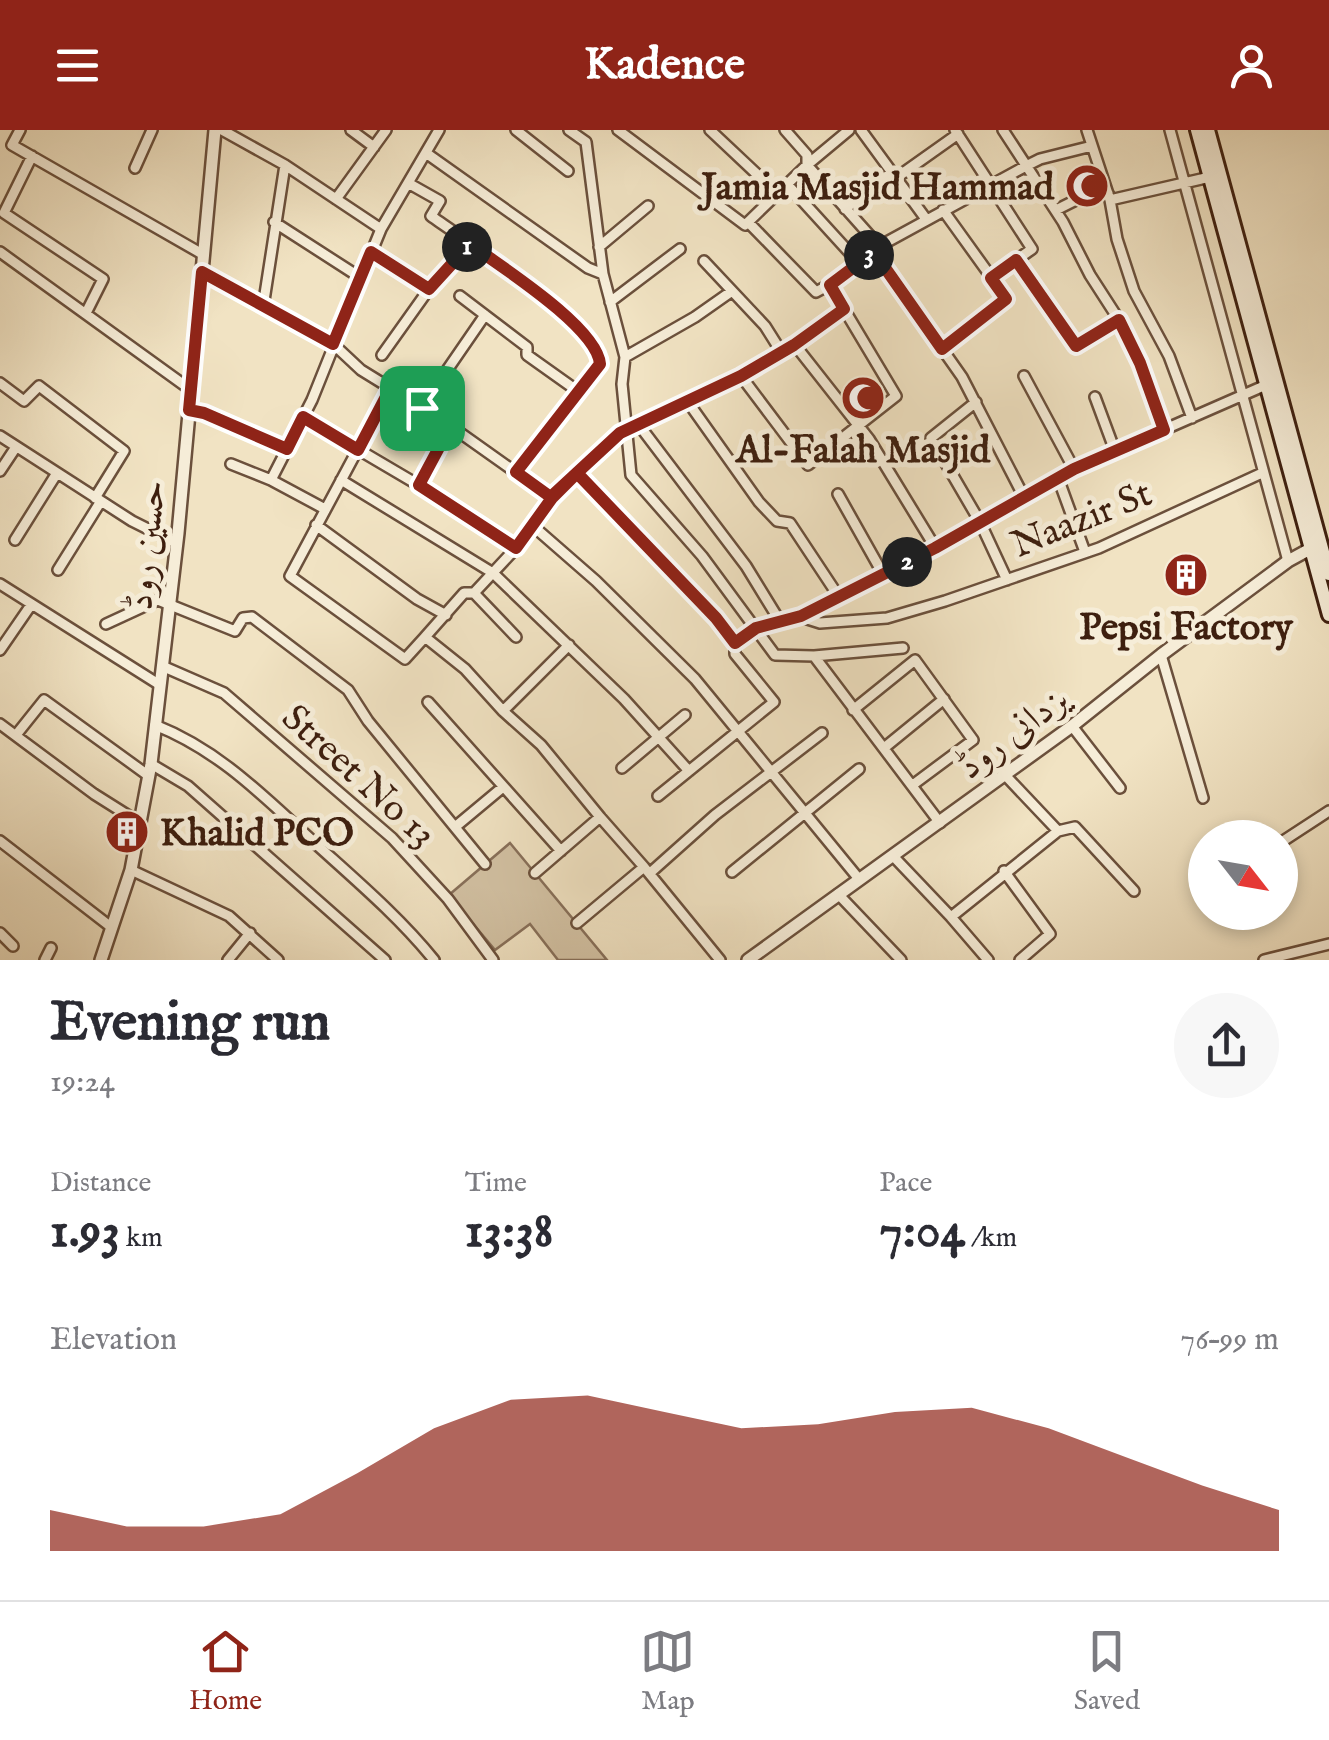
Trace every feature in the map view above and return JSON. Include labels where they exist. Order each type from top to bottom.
[{"type":"main road","points":[[1197,130],[1329,574]]},
{"type":"main road","points":[[1208,130],[1250,301],[1266,385],[1329,615]]},
{"type":"street","points":[[20,130],[12,145],[204,256]]},
{"type":"street","points":[[135,168],[152,130]]},
{"type":"street","points":[[219,130],[285,165],[381,229]]},
{"type":"street","name":"حسین روڈ","points":[[102,960],[131,870],[150,770],[219,130]]},
{"type":"street","points":[[351,130],[374,147]]},
{"type":"street","points":[[336,199],[386,130]]},
{"type":"street","points":[[271,480],[303,417],[381,229],[439,130]]},
{"type":"street","points":[[516,130],[568,170]]},
{"type":"street","points":[[569,130],[586,142],[602,274],[625,357],[622,384],[631,475],[702,556],[775,655],[814,656],[903,648]]},
{"type":"street","points":[[582,140],[592,130]]},
{"type":"street","points":[[618,130],[745,225],[849,130]]},
{"type":"street","points":[[710,130],[777,193]]},
{"type":"street","points":[[785,130],[806,155],[807,165],[877,249],[976,402],[1024,497]]},
{"type":"street","points":[[861,130],[926,219]]},
{"type":"street","points":[[1004,130],[1056,210],[1119,320],[1140,363],[1164,430]]},
{"type":"street","points":[[1087,130],[1134,291],[1169,356],[1192,418]]},
{"type":"street","points":[[1170,130],[1288,561]]},
{"type":"street","points":[[846,209],[957,132],[1032,249],[991,278]]},
{"type":"street","points":[[748,222],[816,292],[877,249],[990,185],[1040,159],[1092,146]]},
{"type":"street","points":[[426,153],[602,274]]},
{"type":"street","points":[[32,156],[4,213],[103,279],[104,284],[86,313]]},
{"type":"street","points":[[263,307],[285,165]]},
{"type":"street","points":[[1056,210],[1076,200],[1210,177]]},
{"type":"street","points":[[408,183],[440,201],[432,216],[576,325],[600,356],[600,364],[516,472]]},
{"type":"street","points":[[786,184],[859,263]]},
{"type":"street","points":[[598,247],[648,206]]},
{"type":"street","points":[[942,349],[1006,299],[943,210]]},
{"type":"street","points":[[274,222],[360,278]]},
{"type":"street","points":[[382,355],[429,289],[470,244]]},
{"type":"street","points":[[610,302],[680,248]]},
{"type":"street","points":[[0,252],[191,390]]},
{"type":"street","points":[[371,252],[429,289]]},
{"type":"street","points":[[1016,260],[1076,346],[1119,320]]},
{"type":"street","points":[[704,261],[765,326],[782,352]]},
{"type":"street","points":[[202,272],[333,344],[361,370],[552,498]]},
{"type":"street","points":[[741,376],[808,465],[896,396],[830,285]]},
{"type":"street","points":[[625,357],[732,291]]},
{"type":"street","points":[[460,296],[527,347],[527,355],[579,392]]},
{"type":"street","points":[[474,593],[516,548],[552,498],[627,428],[741,376],[844,309]]},
{"type":"street","points":[[422,408],[486,315]]},
{"type":"street","points":[[794,345],[859,426],[935,548]]},
{"type":"street","points":[[1024,376],[1074,469]]},
{"type":"street","points":[[0,384],[24,400],[39,386],[124,451],[58,570]]},
{"type":"street","points":[[735,643],[756,628],[801,616],[935,548],[1074,469],[1266,385]]},
{"type":"street","points":[[390,389],[290,576],[405,658],[464,593],[474,593],[516,636]]},
{"type":"street","points":[[1095,396],[1115,452]]},
{"type":"street","points":[[688,402],[759,502],[777,521],[790,523],[839,597]]},
{"type":"street","points":[[976,402],[931,438],[980,522],[1007,580]]},
{"type":"street","points":[[189,410],[287,449]]},
{"type":"street","points":[[303,417],[516,548]]},
{"type":"street","points":[[640,425],[746,566],[780,623]]},
{"type":"street","points":[[419,485],[450,427]]},
{"type":"street","points":[[0,436],[98,500],[176,543]]},
{"type":"street","points":[[0,471],[16,447]]},
{"type":"street","points":[[230,464],[271,480],[325,509]]},
{"type":"street","points":[[577,473],[716,618],[735,643],[735,654],[774,702],[658,796]]},
{"type":"street","name":"Naazir St","points":[[801,616],[820,623],[886,618],[1085,552],[1262,473]]},
{"type":"street","points":[[15,540],[57,474]]},
{"type":"street","points":[[1058,478],[1085,552]]},
{"type":"street","points":[[341,480],[492,573],[568,645],[689,771]]},
{"type":"street","points":[[838,494],[883,574]]},
{"type":"street","points":[[316,526],[446,616]]},
{"type":"street","points":[[533,526],[695,679],[859,879]]},
{"type":"street","name":"یزدانی روڈ","points":[[755,958],[1072,726],[1161,654],[1310,549]]},
{"type":"street","points":[[0,584],[160,684]]},
{"type":"street","points":[[106,624],[155,601],[235,631],[244,618],[252,617],[348,690],[368,721],[485,864]]},
{"type":"street","points":[[0,650],[31,605]]},
{"type":"street","points":[[425,637],[465,669],[502,711],[560,765],[720,960]]},
{"type":"street","points":[[502,711],[568,645]]},
{"type":"street","points":[[1161,654],[1203,798]]},
{"type":"street","points":[[814,656],[940,822]]},
{"type":"street","points":[[853,710],[915,660],[973,740],[914,784]]},
{"type":"street","name":"Street No 13","points":[[162,666],[224,694],[392,838],[448,899],[493,960]]},
{"type":"street","points":[[0,742],[8,730],[44,700],[150,770],[188,786],[386,960]]},
{"type":"street","points":[[884,748],[944,700]]},
{"type":"street","points":[[428,702],[561,851]]},
{"type":"street","points":[[622,768],[685,715]]},
{"type":"street","points":[[155,725],[207,750],[238,772],[360,883],[434,960]]},
{"type":"street","points":[[1072,726],[1120,788]]},
{"type":"street","points":[[8,730],[140,823]]},
{"type":"street","points":[[577,923],[822,734]]},
{"type":"street","points":[[732,872],[859,769]]},
{"type":"street","points":[[1005,775],[1058,831]]},
{"type":"street","points":[[456,826],[504,787]]},
{"type":"street","points":[[1298,832],[1329,810]]},
{"type":"street","points":[[535,873],[600,817]]},
{"type":"street","points":[[951,917],[1058,831],[1075,827],[1134,891]]},
{"type":"street","points":[[0,842],[111,928]]},
{"type":"street","points":[[893,856],[988,960]]},
{"type":"street","points":[[131,870],[230,916],[278,960]]},
{"type":"street","points":[[1004,871],[1050,934],[1020,960]]},
{"type":"street","points":[[838,894],[898,959]]},
{"type":"street","points":[[0,933],[13,946]]},
{"type":"street","points":[[228,960],[250,933]]},
{"type":"street","points":[[1264,960],[1329,944]]},
{"type":"street","points":[[45,960],[52,948]]},
{"type":"shaded area","points":[[510,843],[607,960],[558,960],[530,924],[495,950],[449,895]]},
{"type":"place","name":"Jamia Masjid Hammad","points":[[1087,186]]},
{"type":"place","name":"Al-Falah Masjid","points":[[863,398]]},
{"type":"place","name":"Pepsi Factory","points":[[1186,575]]},
{"type":"place","name":"Khalid PCO","points":[[127,832]]},
{"type":"route","points":[[422,408],[390,389],[358,450],[303,417],[287,449],[189,410],[202,272],[333,344],[371,252],[429,289],[470,244],[545,298],[576,325],[600,356],[600,364],[516,472],[552,498],[577,473],[716,618],[735,643],[756,628],[801,616],[935,548],[1074,469],[1164,430],[1140,363],[1119,320],[1076,346],[1016,260],[991,278],[1006,299],[942,349],[874,252],[830,285],[844,309],[741,376],[620,433],[553,495],[552,498],[533,526],[516,548],[419,485],[450,427],[422,408]]}]
